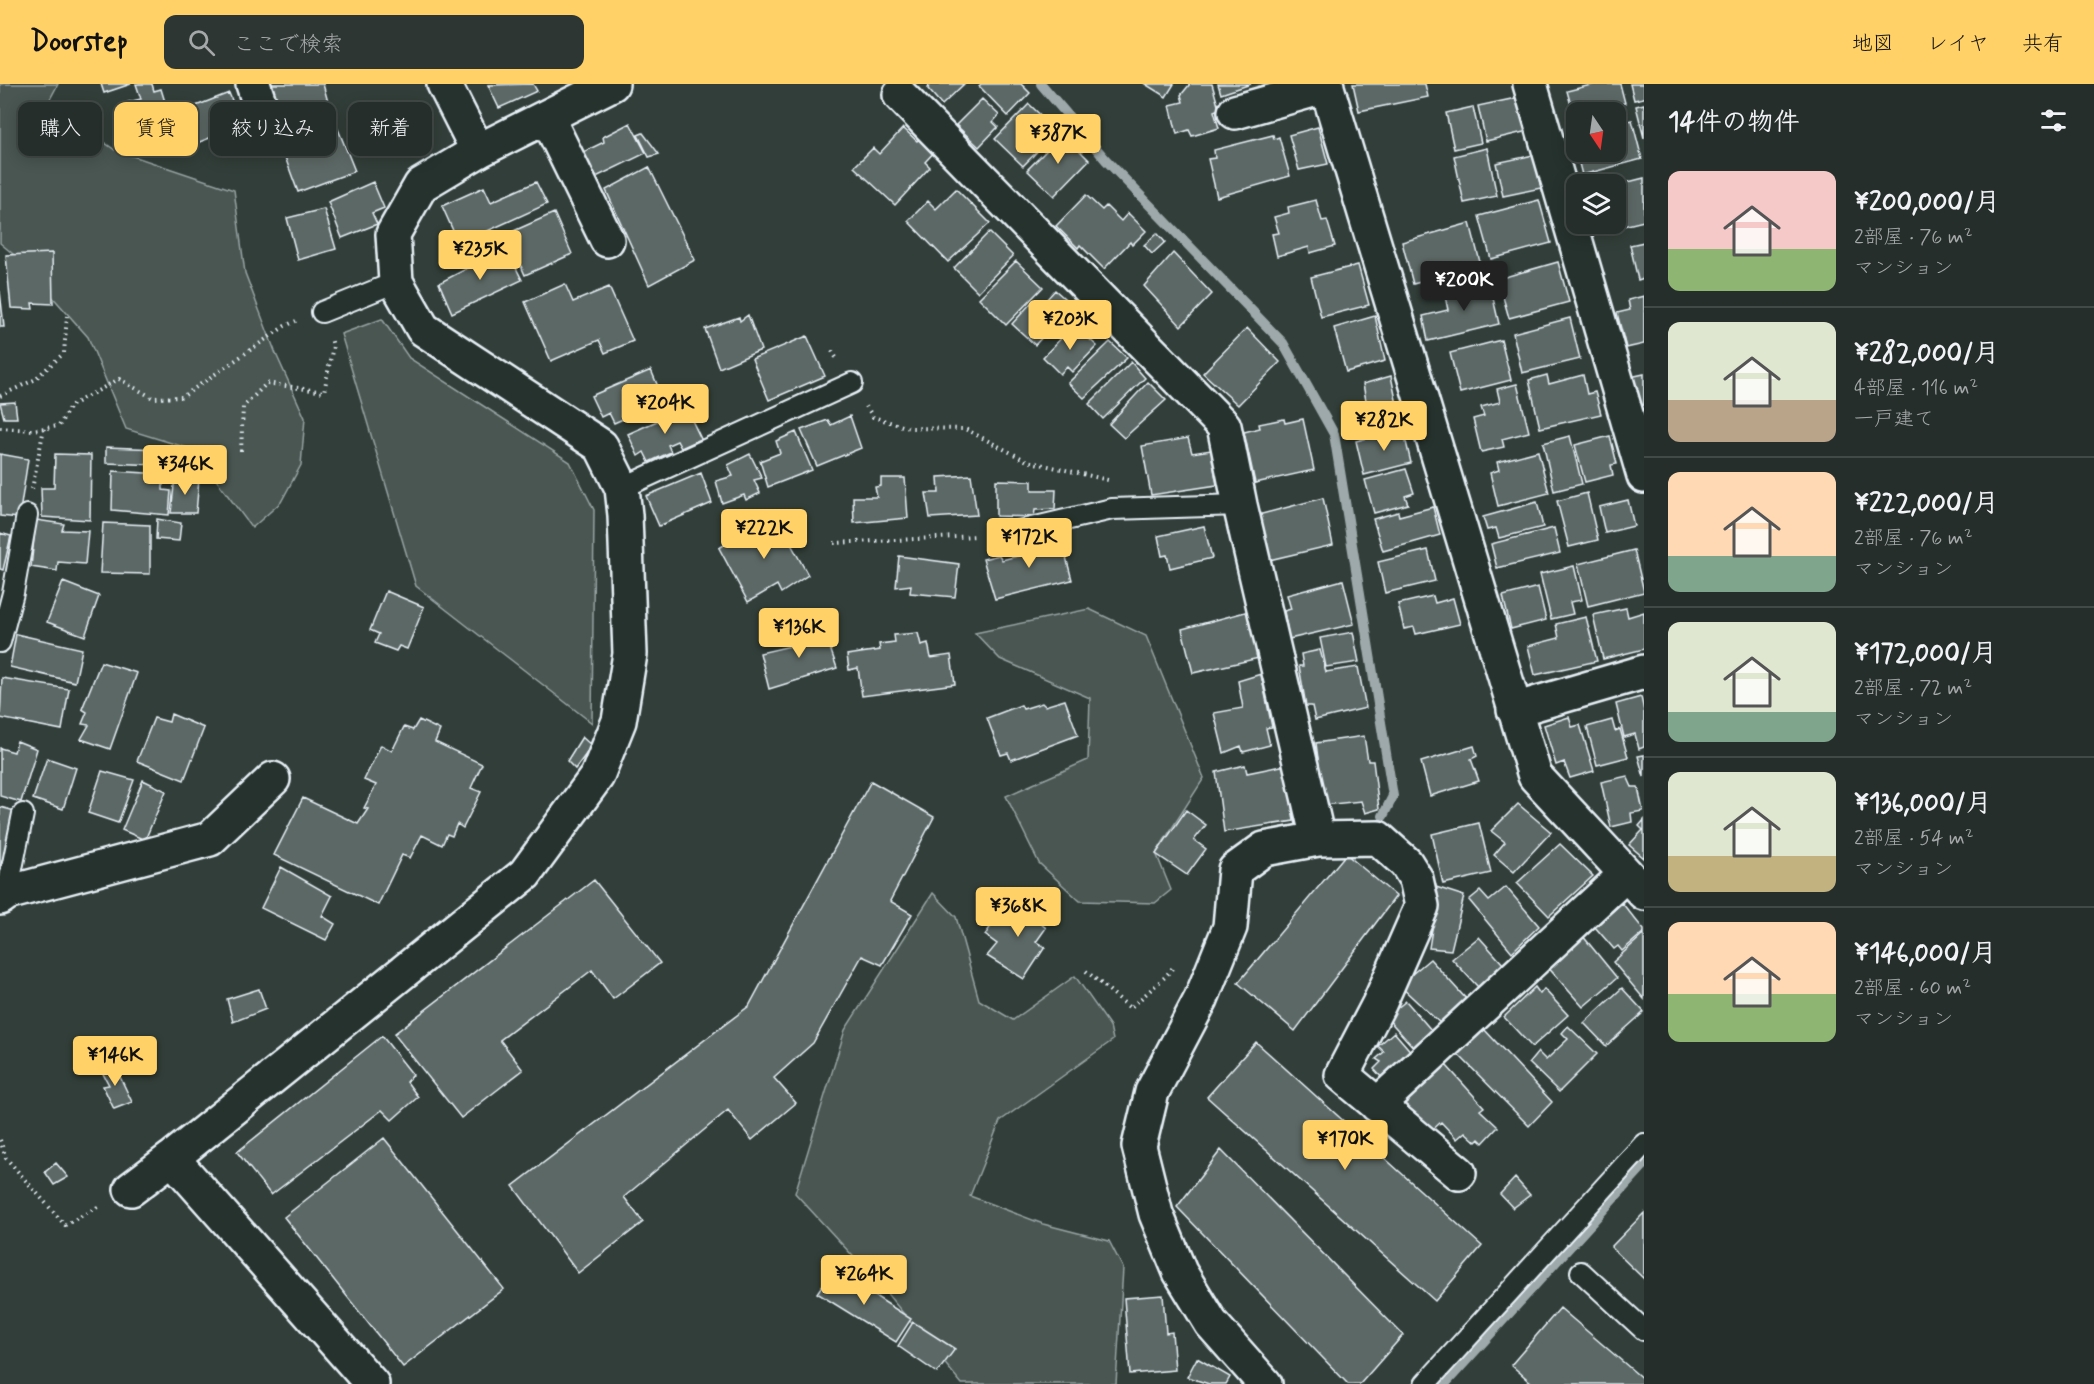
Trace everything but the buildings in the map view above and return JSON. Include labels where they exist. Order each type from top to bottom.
[{"type":"street","points":[[253,84],[259,102]]},
{"type":"street","points":[[444,84],[478,151]]},
{"type":"street","points":[[131,1189],[525,874],[597,776],[620,722],[630,654],[622,488],[601,446],[423,329],[396,282],[393,234],[421,186],[478,151],[612,84]]},
{"type":"street","points":[[1530,84],[1644,476]]},
{"type":"street","points":[[1235,112],[1327,85],[1535,776],[1635,883],[1377,1105]]},
{"type":"street","points":[[900,95],[1224,426],[1240,505],[1318,839]]},
{"type":"street","points":[[547,117],[607,240]]},
{"type":"street","points":[[1514,710],[1644,672]]},
{"type":"street","points":[[3,895],[210,839],[273,779]]},
{"type":"street","points":[[1265,1384],[1211,1323],[1180,1272],[1156,1214],[1139,1146],[1152,1092],[1201,999],[1230,927],[1235,870],[1264,849],[1318,839],[1378,838],[1406,863],[1416,879],[1422,906],[1379,1004],[1342,1075],[1459,1173]]},
{"type":"street","points":[[172,1158],[372,1384]]},
{"type":"lane","points":[[322,312],[396,282]]},
{"type":"lane","points":[[622,488],[852,383]]},
{"type":"lane","points":[[1006,534],[1112,509],[1240,505]]},
{"type":"lane","points":[[0,642],[6,592],[27,516]]},
{"type":"lane","points":[[3,895],[23,814]]},
{"type":"lane","points":[[1425,1384],[1644,1144]]},
{"type":"lane","points":[[1581,1272],[1644,1330]]},
{"type":"path","points":[[0,428],[32,430],[59,426],[70,406],[119,379],[153,398],[182,397],[285,326],[322,312],[333,346],[324,392],[267,383],[243,407],[241,451]]},
{"type":"path","points":[[0,396],[34,380],[64,353],[67,316]]},
{"type":"path","points":[[832,351],[873,417],[909,428],[965,429],[1027,461],[1110,480],[1112,509]]},
{"type":"path","points":[[27,516],[44,428]]},
{"type":"path","points":[[834,543],[1006,534]]},
{"type":"path","points":[[1086,970],[1130,1008],[1165,977],[1179,960]]},
{"type":"path","points":[[0,1140],[6,1158],[65,1225],[131,1189]]},
{"type":"shaded area","points":[[0,84],[58,84],[49,102],[18,102],[18,156],[102,156],[102,141],[114,149],[114,156],[133,156],[234,190],[245,273],[276,354],[305,418],[301,465],[281,502],[252,528],[194,450],[126,429],[88,337],[19,259],[0,243]]},
{"type":"shaded area","points":[[382,319],[409,358],[570,462],[594,510],[592,723],[416,586],[341,334]]},
{"type":"shaded area","points":[[1089,609],[1146,636],[1204,778],[1156,853],[1171,890],[1155,903],[1080,901],[1039,863],[1006,796],[1088,760],[1090,698],[1000,659],[975,633]]},
{"type":"shaded area","points":[[933,893],[956,917],[979,1000],[1013,1020],[1075,976],[1110,1026],[1113,1040],[1000,1121],[970,1196],[1043,1224],[1109,1241],[1123,1268],[1116,1384],[962,1384],[884,1290],[795,1193],[845,1030]]},
{"type":"waterway","points":[[1041,84],[1106,160],[1283,343],[1334,434],[1393,796],[1383,816]]},
{"type":"waterway","points":[[1445,1384],[1644,1165]]}]
